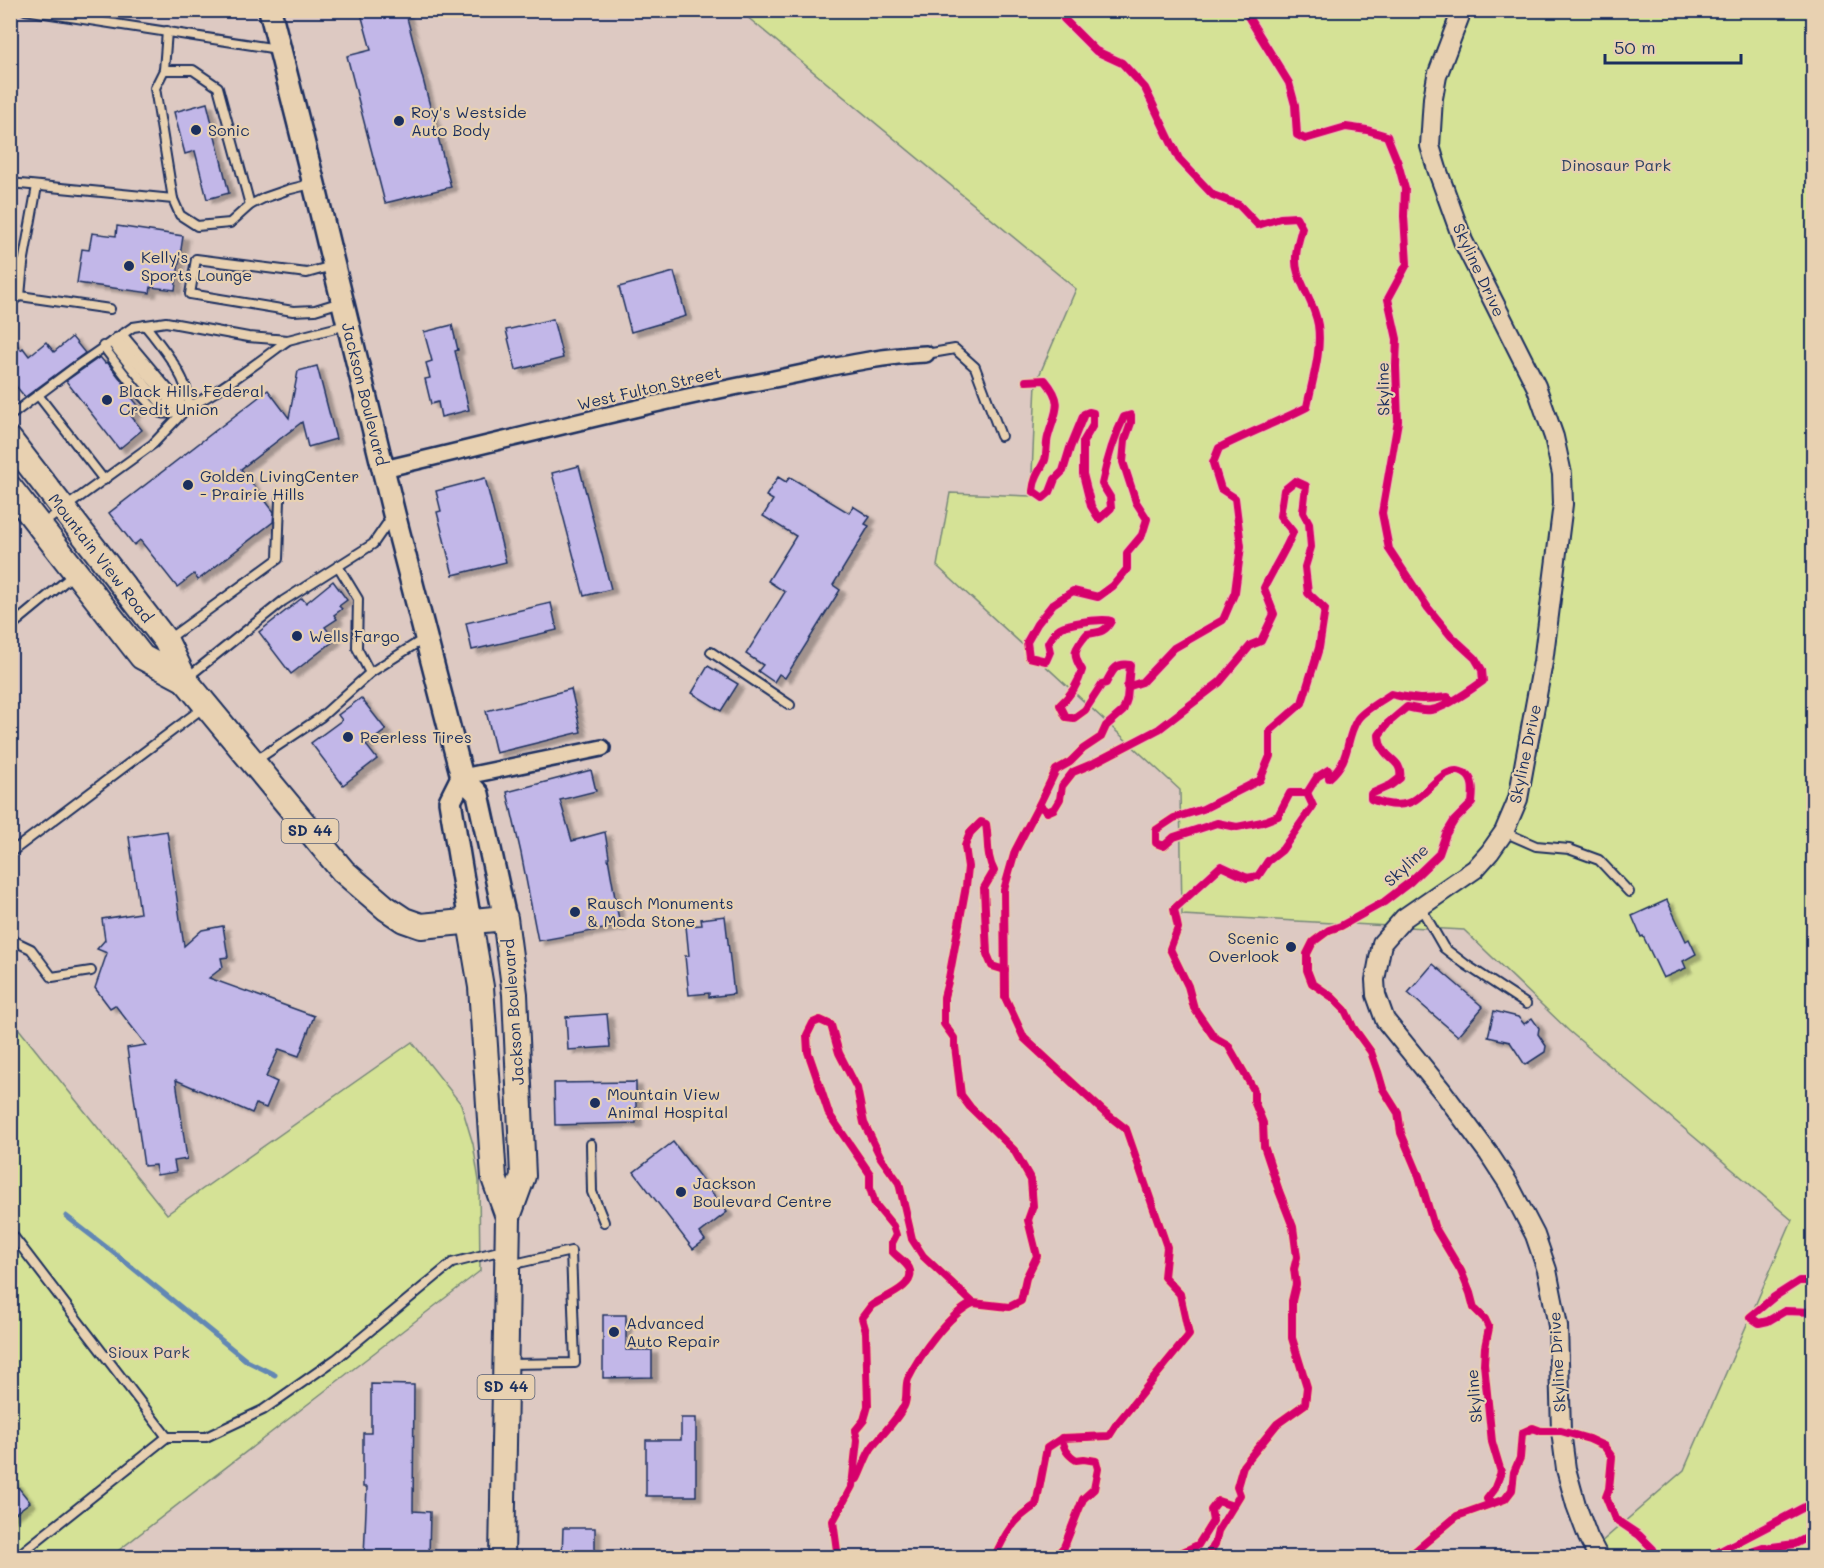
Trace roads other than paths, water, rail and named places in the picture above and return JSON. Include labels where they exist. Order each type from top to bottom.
[{"type":"main road","name":"Jackson Boulevard","points":[[270,10],[426,638],[462,777],[478,794],[505,918],[515,994],[523,1176],[508,1217]]},
{"type":"main road","name":"Mountain View Road","points":[[10,440],[166,641],[185,680],[205,706],[343,871],[386,908],[404,920],[421,926],[505,918]]},
{"type":"main road","name":"Mountain View Road","points":[[10,488],[142,657],[185,680]]},
{"type":"main road","name":"Jackson Boulevard","points":[[462,777],[450,801],[481,987],[494,1178],[508,1217],[502,1557]]},
{"type":"street","name":"Skyline Drive","points":[[1462,10],[1437,76],[1430,146],[1463,241],[1536,386],[1554,437],[1562,474],[1563,504],[1543,662],[1518,799],[1504,832],[1475,868],[1404,918],[1382,943],[1375,980],[1376,995],[1386,1020],[1450,1100],[1489,1154],[1508,1183],[1535,1235],[1547,1270],[1558,1326],[1561,1431],[1566,1469],[1576,1505],[1588,1537],[1599,1557]]},
{"type":"street","name":"West Fulton Street","points":[[384,469],[722,389],[862,361],[926,354]]},
{"type":"street","points":[[462,777],[602,748]]},
{"type":"lane","points":[[25,10],[279,50]]},
{"type":"lane","points":[[167,31],[164,70],[154,88],[173,199],[180,215],[197,226],[230,224],[250,205],[287,190],[314,184]]},
{"type":"lane","points":[[164,70],[193,70],[218,87],[250,205]]},
{"type":"lane","points":[[10,183],[173,199]]},
{"type":"lane","points":[[20,296],[23,264],[37,186]]},
{"type":"lane","points":[[334,265],[308,273],[196,259],[190,294],[293,311],[315,310],[343,302]]},
{"type":"lane","points":[[10,263],[23,264]]},
{"type":"lane","points":[[10,302],[20,296],[110,309]]},
{"type":"lane","points":[[10,416],[133,327],[166,322],[248,337],[288,340],[348,325]]},
{"type":"lane","points":[[145,325],[176,369],[190,397],[189,406]]},
{"type":"lane","points":[[113,340],[189,406]]},
{"type":"lane","points":[[113,340],[161,404],[189,406]]},
{"type":"lane","points":[[40,526],[153,444],[189,406],[243,374],[288,340]]},
{"type":"lane","points":[[926,354],[955,349],[975,367],[1000,436]]},
{"type":"lane","points":[[38,395],[104,480]]},
{"type":"lane","points":[[166,641],[278,559],[280,500]]},
{"type":"lane","points":[[185,680],[283,601],[373,544],[394,514]]},
{"type":"lane","points":[[338,566],[358,599],[357,648],[370,673]]},
{"type":"lane","points":[[10,627],[76,572]]},
{"type":"lane","points":[[253,762],[321,717],[370,673],[426,638]]},
{"type":"lane","points":[[711,652],[790,705]]},
{"type":"lane","points":[[10,853],[205,706]]},
{"type":"lane","points":[[1504,832],[1536,846],[1569,849],[1599,860],[1629,892]]},
{"type":"lane","points":[[1420,907],[1444,948],[1526,1004]]},
{"type":"lane","points":[[10,939],[31,949],[52,977],[91,971]]},
{"type":"lane","points":[[591,1144],[592,1192],[604,1222]]},
{"type":"lane","points":[[10,1232],[167,1437]]},
{"type":"lane","points":[[15,1557],[167,1437],[206,1437],[263,1410],[336,1359],[452,1263],[571,1251],[575,1363],[506,1364]]},
{"type":"waterway","points":[[66,1216],[247,1361],[275,1375]]},
{"type":"place","name":"Roy's Westside Auto Body","points":[[399,121]]},
{"type":"place","name":"Sonic","points":[[196,130]]},
{"type":"place","name":"Kelly's Sports Lounge","points":[[129,266]]},
{"type":"place","name":"Black Hills Federal Credit Union","points":[[107,400]]},
{"type":"place","name":"Golden LivingCenter - Prairie Hills","points":[[188,485]]},
{"type":"place","name":"Wells Fargo","points":[[297,636]]},
{"type":"place","name":"Peerless Tires","points":[[348,737]]},
{"type":"place","name":"Rausch Monuments & Moda Stone","points":[[575,912]]},
{"type":"place","name":"Scenic Overlook","points":[[1291,947]]},
{"type":"place","name":"Mountain View Animal Hospital","points":[[595,1103]]},
{"type":"place","name":"Jackson Boulevard Centre","points":[[681,1192]]},
{"type":"place","name":"Advanced Auto Repair","points":[[614,1332]]},
{"type":"park label","name":"Dinosaur Park","points":[[1616,165]]},
{"type":"park label","name":"Sioux Park","points":[[149,1352]]}]
